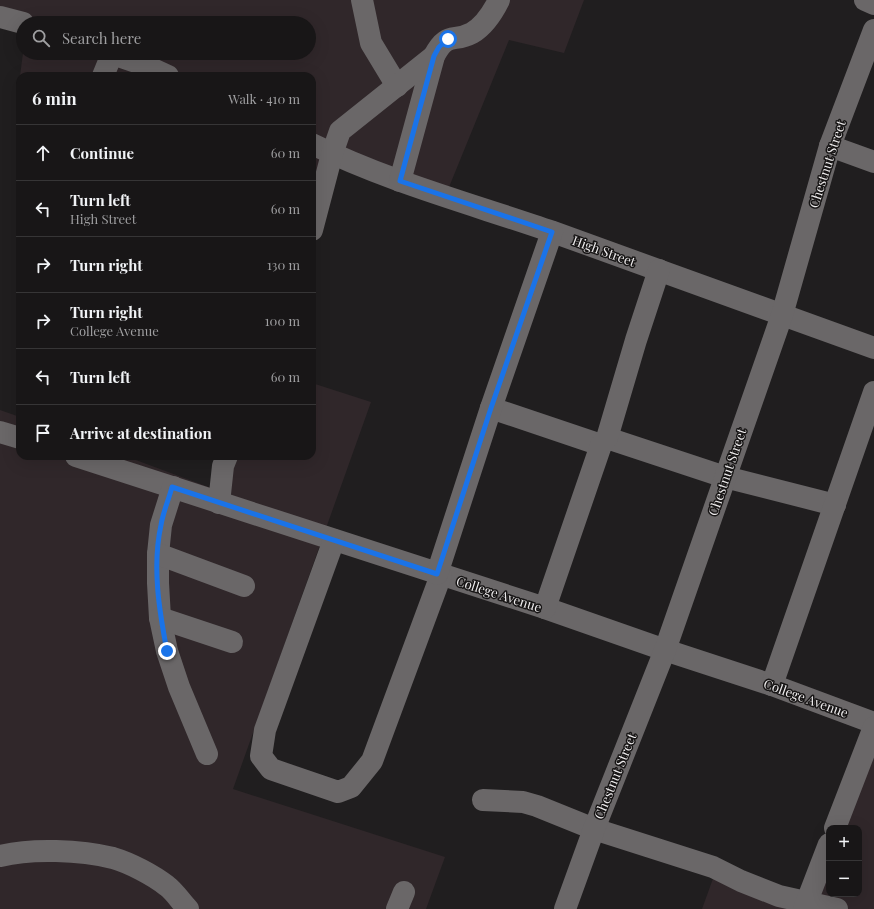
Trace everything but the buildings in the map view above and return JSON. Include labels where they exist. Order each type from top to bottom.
[{"type":"street","points":[[362,0],[371,43],[397,86]]},
{"type":"street","points":[[400,181],[434,56],[439,47],[448,39],[471,34],[480,28],[493,12],[499,0]]},
{"type":"street","points":[[865,0],[874,4]]},
{"type":"street","points":[[0,16],[16,21]]},
{"type":"street","name":"Chestnut Street","points":[[565,909],[594,829],[665,650],[782,315],[830,146],[874,30]]},
{"type":"street","points":[[316,215],[332,154],[340,131],[434,56]]},
{"type":"street","points":[[104,72],[109,60]]},
{"type":"street","points":[[131,60],[159,72]]},
{"type":"street","name":"High Street","points":[[316,146],[332,154],[400,181],[552,232],[874,348]]},
{"type":"street","points":[[830,146],[874,162]]},
{"type":"street","points":[[334,540],[265,730],[261,756],[271,769],[338,792],[352,786],[372,761],[439,574],[491,408],[552,232]]},
{"type":"street","points":[[544,608],[604,441],[658,270]]},
{"type":"street","points":[[772,685],[874,392]]},
{"type":"street","points":[[491,408],[725,477],[835,505]]},
{"type":"street","points":[[0,432],[16,437]]},
{"type":"street","name":"College Avenue","points":[[88,460],[544,608],[772,685],[874,723]]},
{"type":"street","points":[[219,503],[223,466],[225,460]]},
{"type":"street","points":[[172,487],[161,525],[158,554],[160,618],[167,651],[179,688],[207,754]]},
{"type":"street","points":[[158,554],[244,586]]},
{"type":"street","points":[[160,618],[232,642]]},
{"type":"street","points":[[836,825],[874,727]]},
{"type":"street","points":[[483,800],[523,802],[537,806],[594,829],[713,867],[740,881],[779,896],[806,905],[837,909]]},
{"type":"street","points":[[0,856],[30,852],[66,851],[113,858],[147,873],[168,887],[188,909]]},
{"type":"street","points":[[806,905],[826,852]]},
{"type":"shaded area","points":[[0,0],[584,0],[564,53],[509,40],[447,192],[340,155],[316,226],[316,72],[21,72],[22,60],[316,60],[316,16],[16,16],[16,22],[0,22]]},
{"type":"shaded area","points":[[316,384],[371,402],[233,789],[445,857],[426,909],[0,909],[0,410],[16,416],[16,460],[136,460],[222,492],[234,460],[316,460]]},
{"type":"shaded area","points":[[874,726],[874,909],[702,909],[719,862],[812,898],[826,858],[826,897],[862,897],[862,825],[838,825]]},
{"type":"route","points":[[167,651],[160,618],[158,554],[161,525],[172,487],[437,574],[491,408],[552,232],[400,181],[434,56],[439,47],[448,39]]}]
